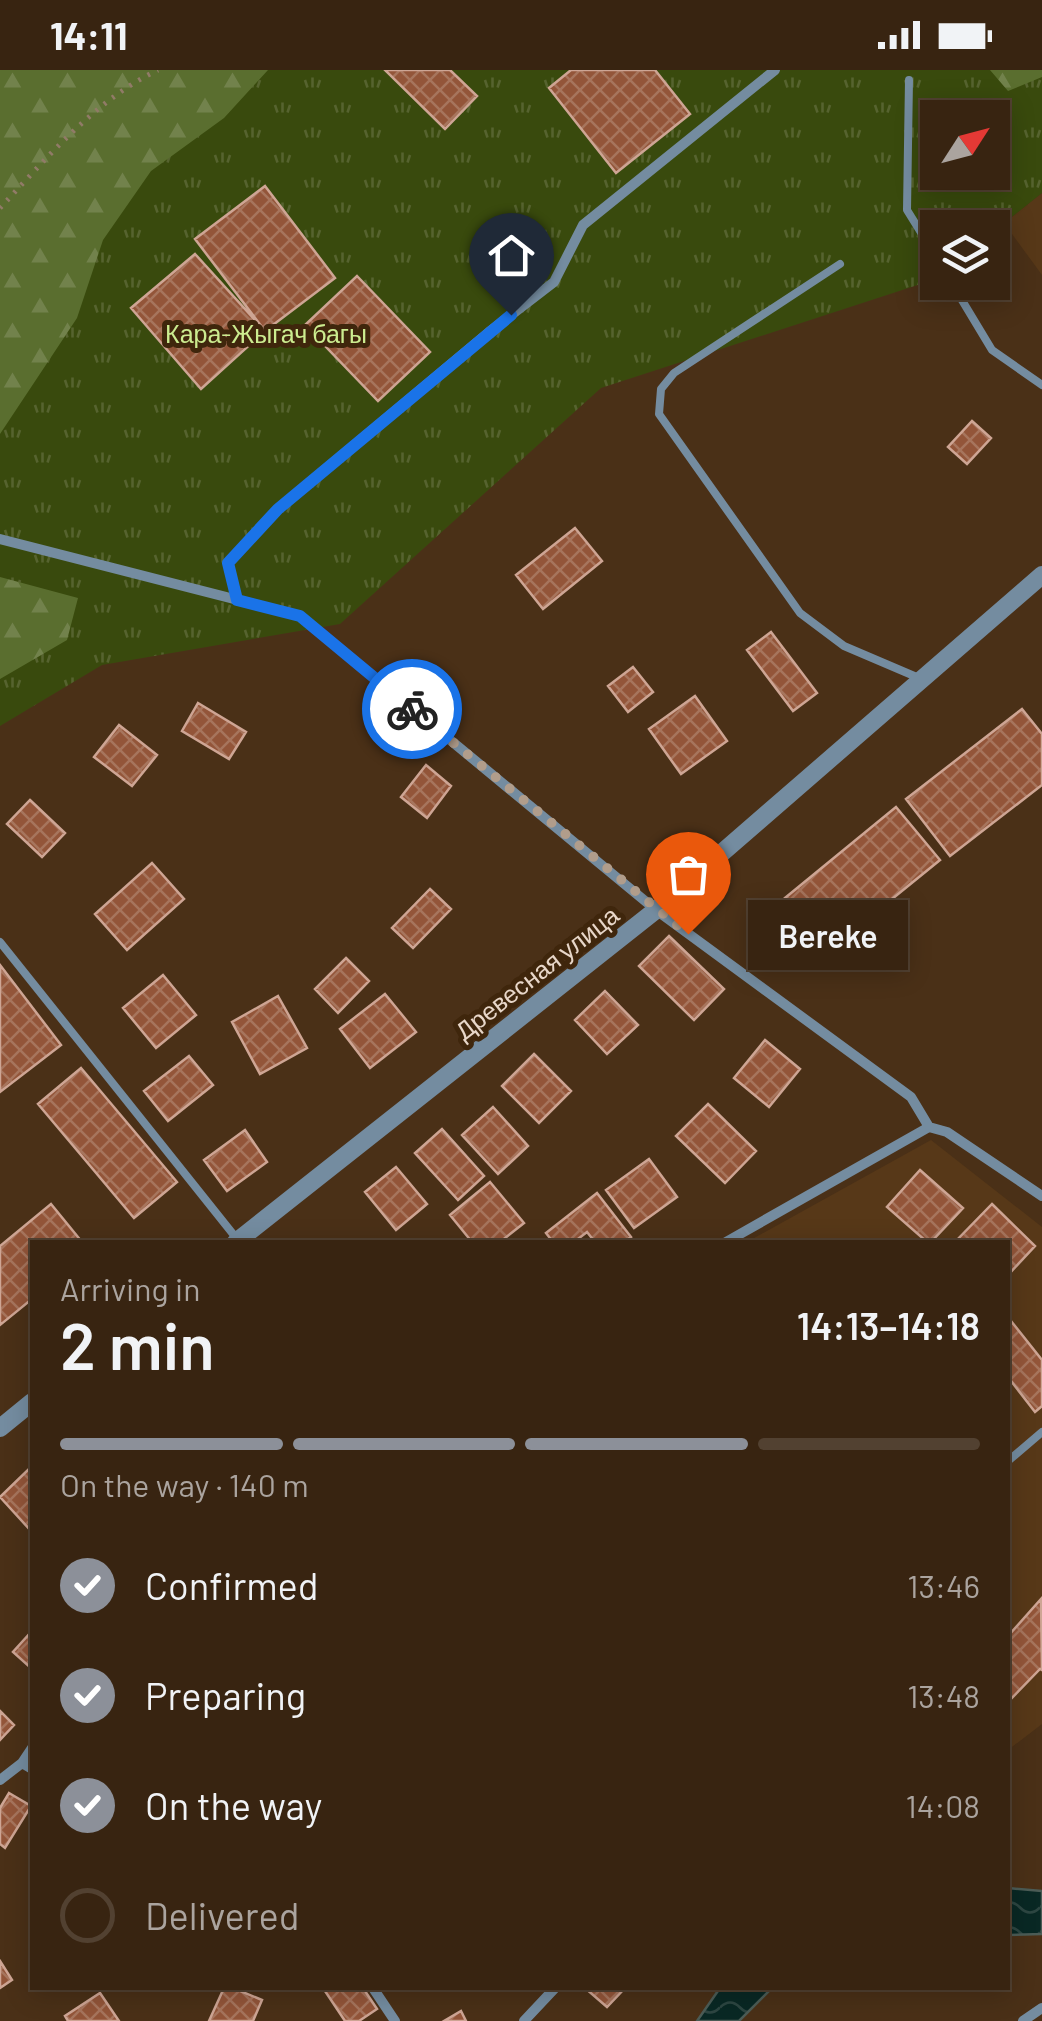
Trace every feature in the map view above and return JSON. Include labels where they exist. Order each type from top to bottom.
[{"type":"street","points":[[237,600],[228,563],[278,509],[554,282],[584,225],[775,70]]},
{"type":"street","points":[[0,539],[300,616],[656,910],[911,1097],[929,1128]]},
{"type":"street","name":"Древесная улица","points":[[238,1240],[656,910],[1042,575]]},
{"type":"street","points":[[730,1240],[929,1128],[948,1132],[1042,1196]]},
{"type":"street","points":[[0,1428],[30,1404]]},
{"type":"street","points":[[0,1780],[27,1766]]},
{"type":"street","points":[[374,1990],[395,2021]]},
{"type":"street","points":[[524,2021],[554,1990]]},
{"type":"street","points":[[1023,2021],[1042,2008]]},
{"type":"lane","points":[[908,80],[906,210],[920,232]]},
{"type":"lane","points":[[840,264],[674,373],[660,389],[659,414],[800,613],[844,646],[922,680]]},
{"type":"lane","points":[[962,300],[992,350],[1042,384]]},
{"type":"lane","points":[[0,942],[236,1240]]},
{"type":"lane","points":[[1010,1459],[1042,1432]]},
{"type":"path","points":[[0,208],[74,130],[143,77],[158,70]]},
{"type":"shaded area","points":[[1042,193],[1042,275],[1010,231],[1010,218]]},
{"type":"shaded area","points":[[931,1140],[1042,1227],[1042,1724],[1010,1748],[1010,1240],[751,1240]]},
{"type":"green space","name":"Кара-Жыгач багы","points":[[0,70],[1042,70],[1042,193],[1010,218],[1010,210],[920,210],[920,284],[601,388],[340,624],[102,665],[0,726]]},
{"type":"green space","points":[[0,70],[268,70],[224,118],[151,171],[103,240],[77,318],[0,434]]},
{"type":"green space","points":[[990,70],[1042,70],[1042,77],[1008,91]]},
{"type":"green space","points":[[0,577],[78,598],[67,640],[0,679]]},
{"type":"water","points":[[1010,1888],[1042,1891],[1042,1934],[1010,1935]]},
{"type":"water","points":[[719,1990],[770,1990],[739,2021],[697,2021]]},
{"type":"building","points":[[385,70],[450,70],[477,96],[445,129]]},
{"type":"building","points":[[571,70],[655,70],[690,114],[616,173],[549,88]]},
{"type":"building","points":[[265,186],[335,278],[265,331],[195,239]]},
{"type":"building","points":[[195,254],[265,331],[201,389],[131,308]]},
{"type":"building","points":[[357,276],[430,352],[378,401],[305,325]]},
{"type":"building","points":[[972,421],[991,438],[967,464],[948,447]]},
{"type":"building","points":[[575,528],[602,561],[543,609],[516,575]]},
{"type":"building","points":[[771,632],[817,693],[793,711],[747,650]]},
{"type":"building","points":[[633,667],[653,692],[628,712],[608,686]]},
{"type":"building","points":[[695,696],[727,741],[681,774],[649,729]]},
{"type":"building","points":[[198,703],[246,732],[229,759],[182,731]]},
{"type":"building","points":[[1022,709],[1042,734],[1042,785],[950,856],[906,799]]},
{"type":"building","points":[[119,725],[157,755],[132,786],[94,757]]},
{"type":"building","points":[[426,765],[451,786],[427,818],[401,797]]},
{"type":"building","points":[[30,800],[65,833],[42,857],[7,824]]},
{"type":"building","points":[[896,807],[940,860],[828,951],[785,898]]},
{"type":"building","points":[[152,863],[184,899],[127,950],[95,914]]},
{"type":"building","points":[[430,889],[451,909],[413,948],[392,928]]},
{"type":"building","points":[[669,936],[724,989],[694,1020],[639,966]]},
{"type":"building","points":[[346,958],[369,981],[338,1013],[315,989]]},
{"type":"building","points":[[0,965],[61,1045],[0,1092]]},
{"type":"building","points":[[163,975],[196,1015],[156,1048],[123,1008]]},
{"type":"building","points":[[605,991],[638,1025],[607,1054],[575,1020]]},
{"type":"building","points":[[385,994],[416,1032],[370,1068],[340,1029]]},
{"type":"building","points":[[278,996],[307,1048],[260,1074],[232,1022]]},
{"type":"building","points":[[765,1040],[800,1069],[769,1107],[734,1078]]},
{"type":"building","points":[[534,1054],[571,1091],[539,1123],[502,1086]]},
{"type":"building","points":[[189,1056],[213,1085],[168,1121],[144,1091]]},
{"type":"building","points":[[81,1068],[177,1182],[134,1218],[38,1104]]},
{"type":"building","points":[[708,1104],[756,1151],[725,1183],[676,1136]]},
{"type":"building","points":[[493,1107],[528,1146],[498,1174],[462,1135]]},
{"type":"building","points":[[442,1129],[484,1176],[458,1200],[415,1153]]},
{"type":"building","points":[[245,1130],[267,1162],[227,1191],[204,1160]]},
{"type":"building","points":[[649,1159],[677,1197],[634,1228],[606,1190]]},
{"type":"building","points":[[396,1167],[427,1204],[396,1230],[365,1192]]},
{"type":"building","points":[[920,1170],[963,1208],[933,1240],[925,1240],[887,1207]]},
{"type":"building","points":[[490,1182],[524,1223],[503,1240],[470,1240],[450,1215]]},
{"type":"building","points":[[597,1193],[631,1237],[593,1240],[587,1232],[577,1240],[551,1240],[546,1233]]},
{"type":"building","points":[[51,1204],[80,1240],[30,1240],[30,1301],[0,1325],[0,1246]]},
{"type":"building","points":[[992,1204],[1035,1246],[1010,1273],[1010,1240],[957,1240]]},
{"type":"building","points":[[1010,1322],[1042,1360],[1042,1406],[1035,1412],[1010,1380]]},
{"type":"building","points":[[30,1468],[30,1530],[0,1497]]},
{"type":"building","points":[[1041,1599],[1042,1670],[1010,1700],[1010,1634]]},
{"type":"building","points":[[30,1633],[30,1667],[13,1652]]},
{"type":"building","points":[[0,1711],[14,1725],[0,1740]]},
{"type":"building","points":[[9,1793],[30,1805],[5,1848],[0,1844],[0,1808]]},
{"type":"building","points":[[0,1961],[12,1980],[0,1988]]},
{"type":"building","points":[[223,1990],[238,1990],[262,2000],[253,2021],[209,2021]]},
{"type":"building","points":[[324,1990],[364,1990],[377,2009],[359,2021],[345,2021]]},
{"type":"building","points":[[587,1990],[623,1990],[607,2007]]},
{"type":"building","points":[[100,1993],[119,2021],[68,2021],[65,2016]]},
{"type":"building","points":[[461,2011],[466,2021],[444,2021]]},
{"type":"way so far","points":[[412,709],[688,934]]},
{"type":"place","name":"Bereke","points":[[688,934]]},
{"type":"route","points":[[412,709],[300,616],[237,600],[228,563],[278,509],[511,315]]}]
